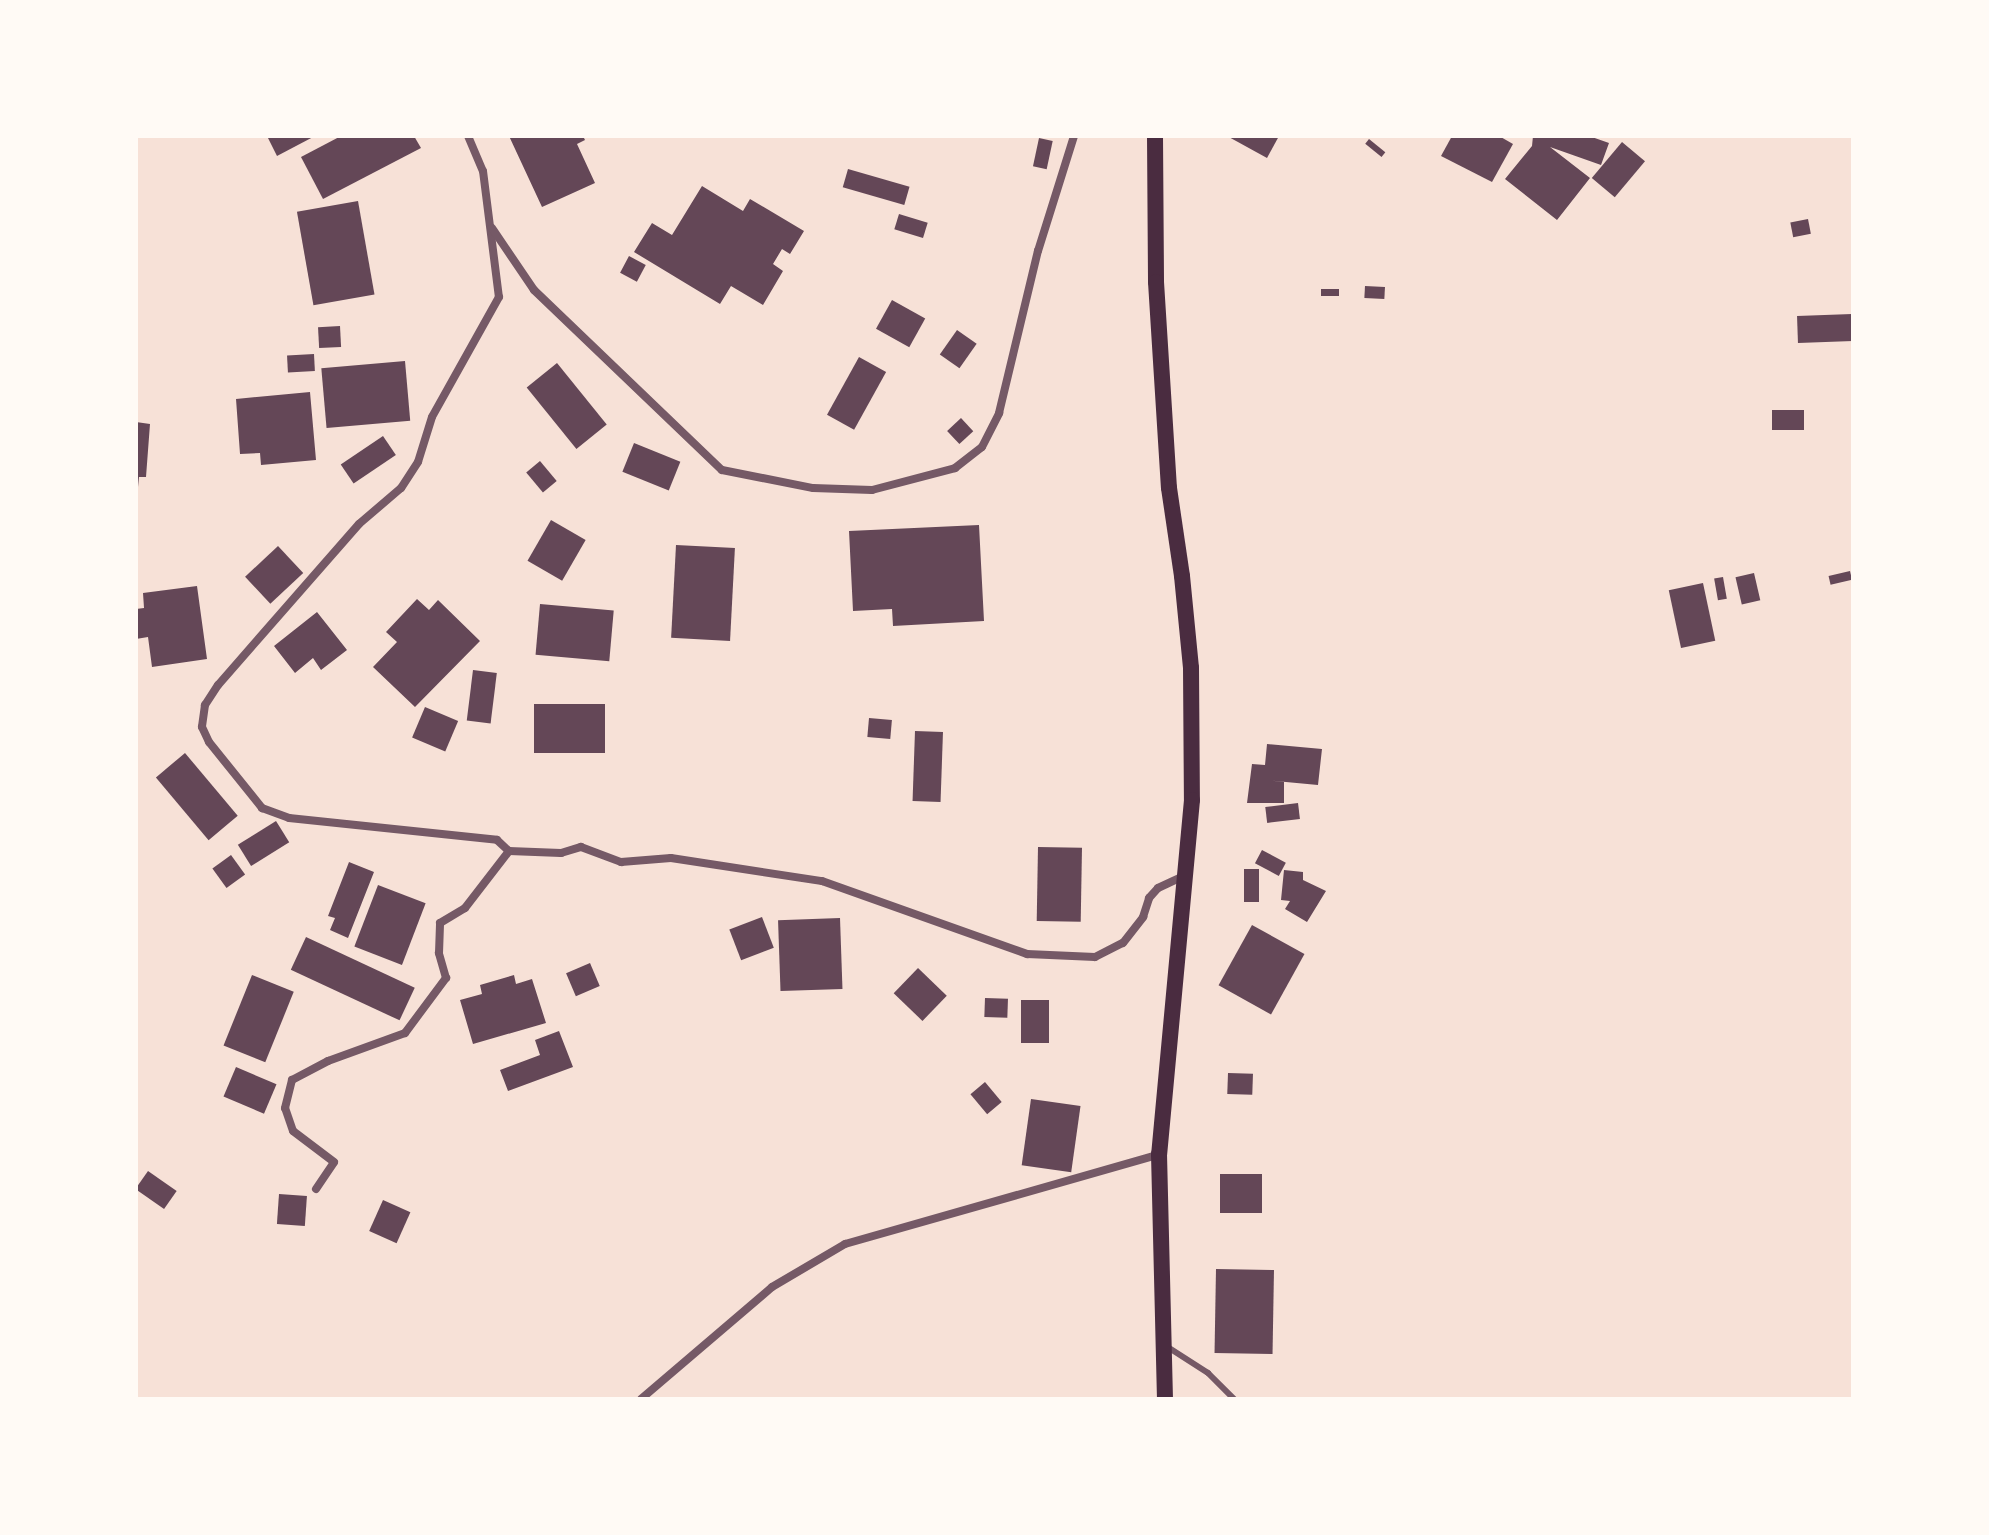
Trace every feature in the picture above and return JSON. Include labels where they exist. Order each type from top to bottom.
[{"type":"main road","points":[[1155,136],[1156,282],[1169,488],[1191,668],[1192,800],[1159,1154],[1165,1399]]},
{"type":"street","points":[[468,136],[483,171],[499,297],[432,417],[418,462],[401,488],[359,524],[218,685],[205,705],[202,727],[250,793],[272,813],[497,840],[509,851],[561,853],[581,847],[621,862],[671,858],[822,881],[1027,954],[1095,957],[1123,943],[1143,917],[1149,898],[1158,888],[1186,875]]},
{"type":"street","points":[[489,224],[534,290],[722,470],[813,488],[872,490],[955,468],[982,447],[999,413],[1038,251],[1074,136]]},
{"type":"street","points":[[316,1189],[334,1162],[293,1131],[285,1108],[292,1080],[328,1061],[405,1033],[446,978],[439,953],[440,923],[465,908],[509,851]]},
{"type":"street","points":[[641,1399],[772,1287],[845,1244],[1159,1154]]},
{"type":"lane","points":[[1166,1346],[1208,1373],[1234,1399]]},
{"type":"building","points":[[267,136],[315,136],[277,156]]},
{"type":"building","points":[[341,136],[414,136],[421,148],[323,199],[301,157]]},
{"type":"building","points":[[509,136],[583,136],[585,140],[577,144],[595,183],[542,207]]},
{"type":"building","points":[[1227,136],[1279,136],[1267,158]]},
{"type":"building","points":[[1452,136],[1499,136],[1513,144],[1492,182],[1441,156]]},
{"type":"building","points":[[1533,136],[1589,136],[1609,143],[1601,165],[1550,147],[1590,178],[1557,220],[1505,179],[1532,146]]},
{"type":"building","points":[[1039,138],[1053,141],[1047,169],[1033,166]]},
{"type":"building","points":[[1369,139],[1385,152],[1382,157],[1365,144]]},
{"type":"building","points":[[1622,142],[1645,161],[1615,197],[1592,178]]},
{"type":"building","points":[[848,169],[910,187],[904,205],[843,187]]},
{"type":"building","points":[[702,186],[743,211],[750,199],[804,231],[790,254],[782,249],[773,264],[783,271],[763,305],[731,286],[720,304],[634,252],[652,223],[672,235]]},
{"type":"building","points":[[358,201],[374,295],[313,305],[297,212]]},
{"type":"building","points":[[899,214],[928,223],[923,238],[894,229]]},
{"type":"building","points":[[1808,219],[1811,234],[1793,237],[1790,222]]},
{"type":"building","points":[[629,256],[646,265],[637,282],[620,273]]},
{"type":"building","points":[[1365,286],[1385,287],[1384,299],[1364,298]]},
{"type":"building","points":[[1321,289],[1339,289],[1339,296],[1321,296]]},
{"type":"building","points":[[892,300],[925,318],[909,347],[876,329]]},
{"type":"building","points":[[1852,314],[1853,341],[1798,343],[1797,316]]},
{"type":"building","points":[[340,326],[341,347],[319,348],[318,327]]},
{"type":"building","points":[[957,330],[977,344],[959,368],[940,355]]},
{"type":"building","points":[[314,354],[315,371],[288,372],[287,355]]},
{"type":"building","points":[[859,357],[886,372],[854,430],[827,415]]},
{"type":"building","points":[[405,361],[410,421],[327,428],[321,368]]},
{"type":"building","points":[[557,363],[607,424],[576,449],[527,388]]},
{"type":"building","points":[[310,392],[316,460],[261,465],[260,453],[240,454],[236,399]]},
{"type":"building","points":[[1772,410],[1804,410],[1804,430],[1772,430]]},
{"type":"building","points":[[961,418],[973,431],[959,444],[947,431]]},
{"type":"building","points":[[136,422],[150,424],[146,477],[139,477],[138,487]]},
{"type":"building","points":[[383,436],[396,455],[354,484],[341,465]]},
{"type":"building","points":[[634,443],[680,462],[669,490],[622,472]]},
{"type":"building","points":[[540,461],[557,481],[543,492],[526,473]]},
{"type":"building","points":[[551,520],[586,540],[562,581],[528,561]]},
{"type":"building","points":[[979,525],[984,621],[893,626],[892,609],[853,611],[849,531]]},
{"type":"building","points":[[676,545],[735,548],[730,641],[671,638]]},
{"type":"building","points":[[278,546],[303,573],[270,604],[245,577]]},
{"type":"building","points":[[1850,571],[1852,580],[1831,585],[1829,576]]},
{"type":"building","points":[[1754,573],[1760,600],[1742,605],[1735,577]]},
{"type":"building","points":[[1723,577],[1727,599],[1718,600],[1714,579]]},
{"type":"building","points":[[1703,583],[1715,641],[1681,648],[1669,590]]},
{"type":"building","points":[[197,586],[207,659],[152,667],[148,637],[136,639],[136,609],[144,608],[143,593]]},
{"type":"building","points":[[417,599],[429,610],[438,600],[480,641],[415,707],[373,667],[397,642],[386,632]]},
{"type":"building","points":[[540,604],[614,610],[609,661],[536,655]]},
{"type":"building","points":[[317,612],[347,650],[321,670],[313,658],[295,673],[274,646]]},
{"type":"building","points":[[473,670],[497,673],[491,724],[467,721]]},
{"type":"building","points":[[534,704],[605,704],[605,753],[534,753]]},
{"type":"building","points":[[425,707],[458,721],[445,751],[412,737]]},
{"type":"building","points":[[869,718],[892,720],[890,739],[867,737]]},
{"type":"building","points":[[915,731],[943,732],[941,802],[913,801]]},
{"type":"building","points":[[1267,744],[1322,749],[1318,785],[1264,780],[1284,782],[1284,803],[1247,803],[1252,764],[1265,765]]},
{"type":"building","points":[[185,753],[238,816],[209,840],[156,777]]},
{"type":"building","points":[[1298,803],[1300,819],[1267,823],[1265,807]]},
{"type":"building","points":[[276,821],[289,842],[251,866],[238,845]]},
{"type":"building","points":[[1038,847],[1082,848],[1081,922],[1037,921]]},
{"type":"building","points":[[1262,850],[1286,863],[1279,876],[1255,863]]},
{"type":"building","points":[[231,855],[245,874],[226,888],[212,869]]},
{"type":"building","points":[[349,862],[374,872],[348,938],[330,930],[335,918],[328,916]]},
{"type":"building","points":[[1244,869],[1259,869],[1259,902],[1244,902]]},
{"type":"building","points":[[1284,870],[1303,872],[1303,880],[1326,891],[1307,922],[1285,909],[1290,901],[1281,900]]},
{"type":"building","points":[[378,885],[426,903],[402,965],[354,947]]},
{"type":"building","points":[[762,917],[774,948],[741,960],[729,930]]},
{"type":"building","points":[[840,918],[842,989],[781,991],[778,920]]},
{"type":"building","points":[[1252,925],[1304,954],[1271,1014],[1219,985]]},
{"type":"building","points":[[306,937],[415,988],[400,1020],[291,970]]},
{"type":"building","points":[[590,963],[600,986],[576,996],[566,973]]},
{"type":"building","points":[[918,968],[947,996],[922,1021],[894,993]]},
{"type":"building","points":[[252,975],[294,992],[265,1062],[224,1045]]},
{"type":"building","points":[[514,975],[516,984],[532,979],[546,1023],[473,1044],[460,1000],[482,994],[480,985]]},
{"type":"building","points":[[985,998],[1008,999],[1007,1018],[984,1017]]},
{"type":"building","points":[[1021,1000],[1049,1000],[1049,1043],[1021,1043]]},
{"type":"building","points":[[559,1031],[573,1067],[508,1091],[500,1070],[540,1055],[535,1040]]},
{"type":"building","points":[[236,1067],[277,1084],[264,1114],[223,1096]]},
{"type":"building","points":[[1228,1073],[1253,1074],[1252,1095],[1227,1094]]},
{"type":"building","points":[[985,1082],[1002,1102],[987,1114],[970,1094]]},
{"type":"building","points":[[1031,1099],[1081,1106],[1071,1172],[1022,1165]]},
{"type":"building","points":[[148,1171],[177,1191],[164,1209],[136,1189]]},
{"type":"building","points":[[1220,1174],[1262,1174],[1262,1213],[1220,1213]]},
{"type":"building","points":[[279,1194],[307,1196],[305,1226],[277,1224]]},
{"type":"building","points":[[383,1200],[410,1212],[397,1243],[369,1231]]},
{"type":"building","points":[[1216,1269],[1274,1270],[1273,1354],[1215,1353]]}]
